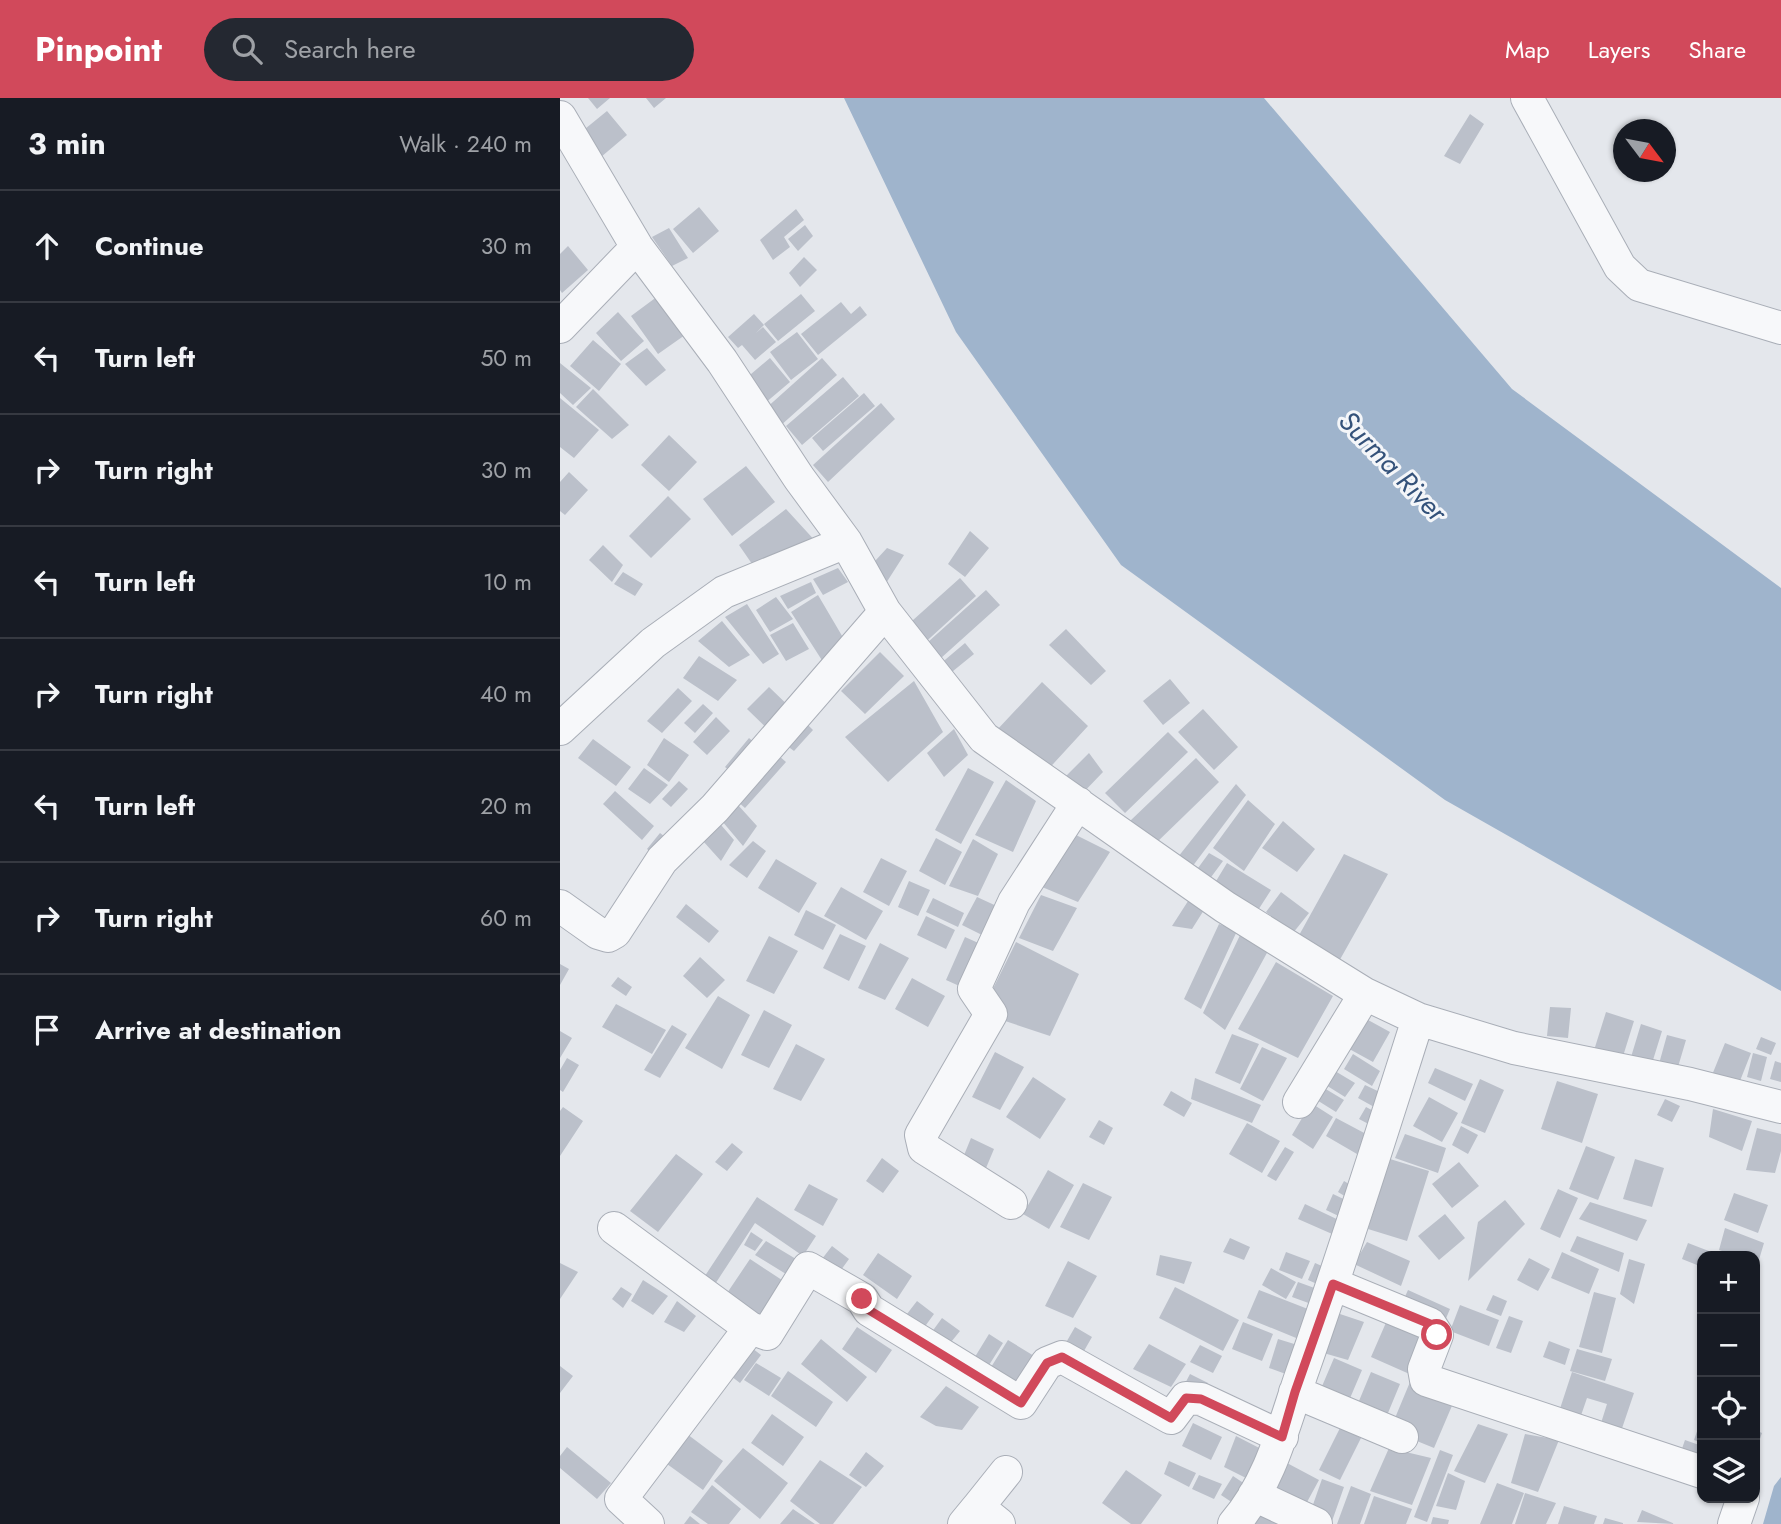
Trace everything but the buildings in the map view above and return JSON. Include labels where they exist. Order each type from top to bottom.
[{"type":"street","points":[[1527,98],[1620,267],[1639,285],[1781,328]]},
{"type":"street","points":[[560,117],[637,247],[722,361],[799,478],[846,542],[885,612],[984,737],[1224,907],[1365,994],[1418,1019],[1514,1048],[1690,1084],[1781,1107]]},
{"type":"street","points":[[560,327],[637,247]]},
{"type":"street","points":[[560,729],[653,643],[724,592],[846,542]]},
{"type":"street","points":[[560,906],[598,933],[608,936],[615,932],[662,860],[715,808],[885,612]]},
{"type":"street","points":[[1011,1203],[924,1148],[921,1135],[991,1014],[974,989],[1014,902],[1078,803]]},
{"type":"street","points":[[1299,1102],[1365,994]]},
{"type":"street","points":[[1234,1524],[1254,1495],[1282,1437],[1418,1019]]},
{"type":"street","points":[[614,1228],[750,1328],[767,1334],[808,1268],[862,1299],[869,1310],[1021,1403],[1047,1363],[1062,1357],[1171,1418],[1186,1398],[1201,1399],[1282,1437]]},
{"type":"street","points":[[1333,1284],[1430,1324],[1437,1335],[1424,1369],[1426,1380],[1697,1470]]},
{"type":"street","points":[[648,1524],[621,1499],[750,1328]]},
{"type":"street","points":[[1295,1392],[1402,1437]]},
{"type":"street","points":[[981,1519],[1006,1472]]},
{"type":"street","points":[[1254,1495],[1316,1524]]},
{"type":"street","points":[[1734,1524],[1741,1503]]},
{"type":"water","name":"Surma River","points":[[844,98],[1264,98],[1512,389],[1781,588],[1781,991],[1445,800],[1121,565],[956,332]]},
{"type":"water","points":[[1781,1477],[1781,1524],[1763,1524],[1774,1486]]},
{"type":"route","points":[[862,1299],[869,1310],[1021,1403],[1047,1363],[1062,1357],[1171,1418],[1186,1398],[1201,1399],[1282,1437],[1333,1284],[1430,1324],[1437,1335]]}]
